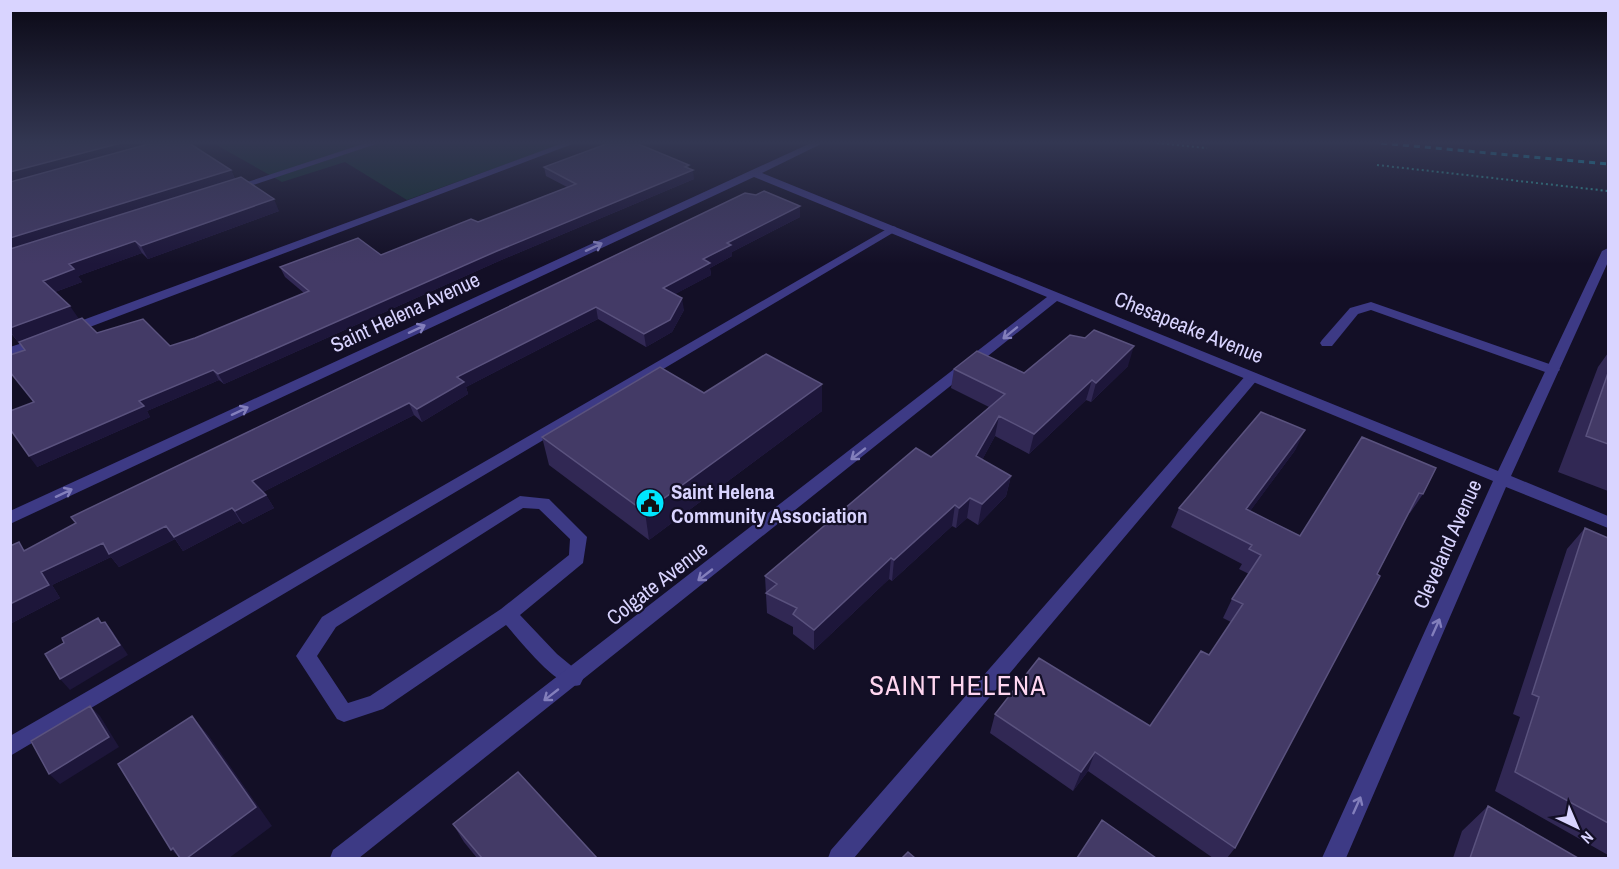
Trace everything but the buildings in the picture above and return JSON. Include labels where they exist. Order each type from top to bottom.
[{"type":"street","points":[[215,194],[247,184]]},
{"type":"street","points":[[10,352],[459,184]]},
{"type":"street","name":"Saint Helena Avenue","points":[[10,518],[731,184]]},
{"type":"street","name":"Chesapeake Avenue","points":[[780,184],[1608,522]]},
{"type":"street","points":[[10,747],[892,230]]},
{"type":"street","name":"Cleveland Avenue","points":[[1334,858],[1502,478],[1608,250]]},
{"type":"street","name":"Colgate Avenue","points":[[341,858],[573,679],[1056,296]]},
{"type":"street","points":[[1327,343],[1354,311],[1371,306],[1553,370]]},
{"type":"street","points":[[839,858],[1252,377]]},
{"type":"street","points":[[520,502],[543,503],[579,537],[577,558],[508,614],[376,703],[344,713],[306,656],[329,622],[520,502]]},
{"type":"street","points":[[508,614],[550,660],[573,679]]},
{"type":"path","points":[[1542,184],[1608,191]]},
{"type":"green space","points":[[380,184],[453,184],[407,200]]},
{"type":"place","name":"Saint Helena Community Association","points":[[650,503]]},
{"type":"district","name":"SAINT HELENA","points":[[958,685]]}]
